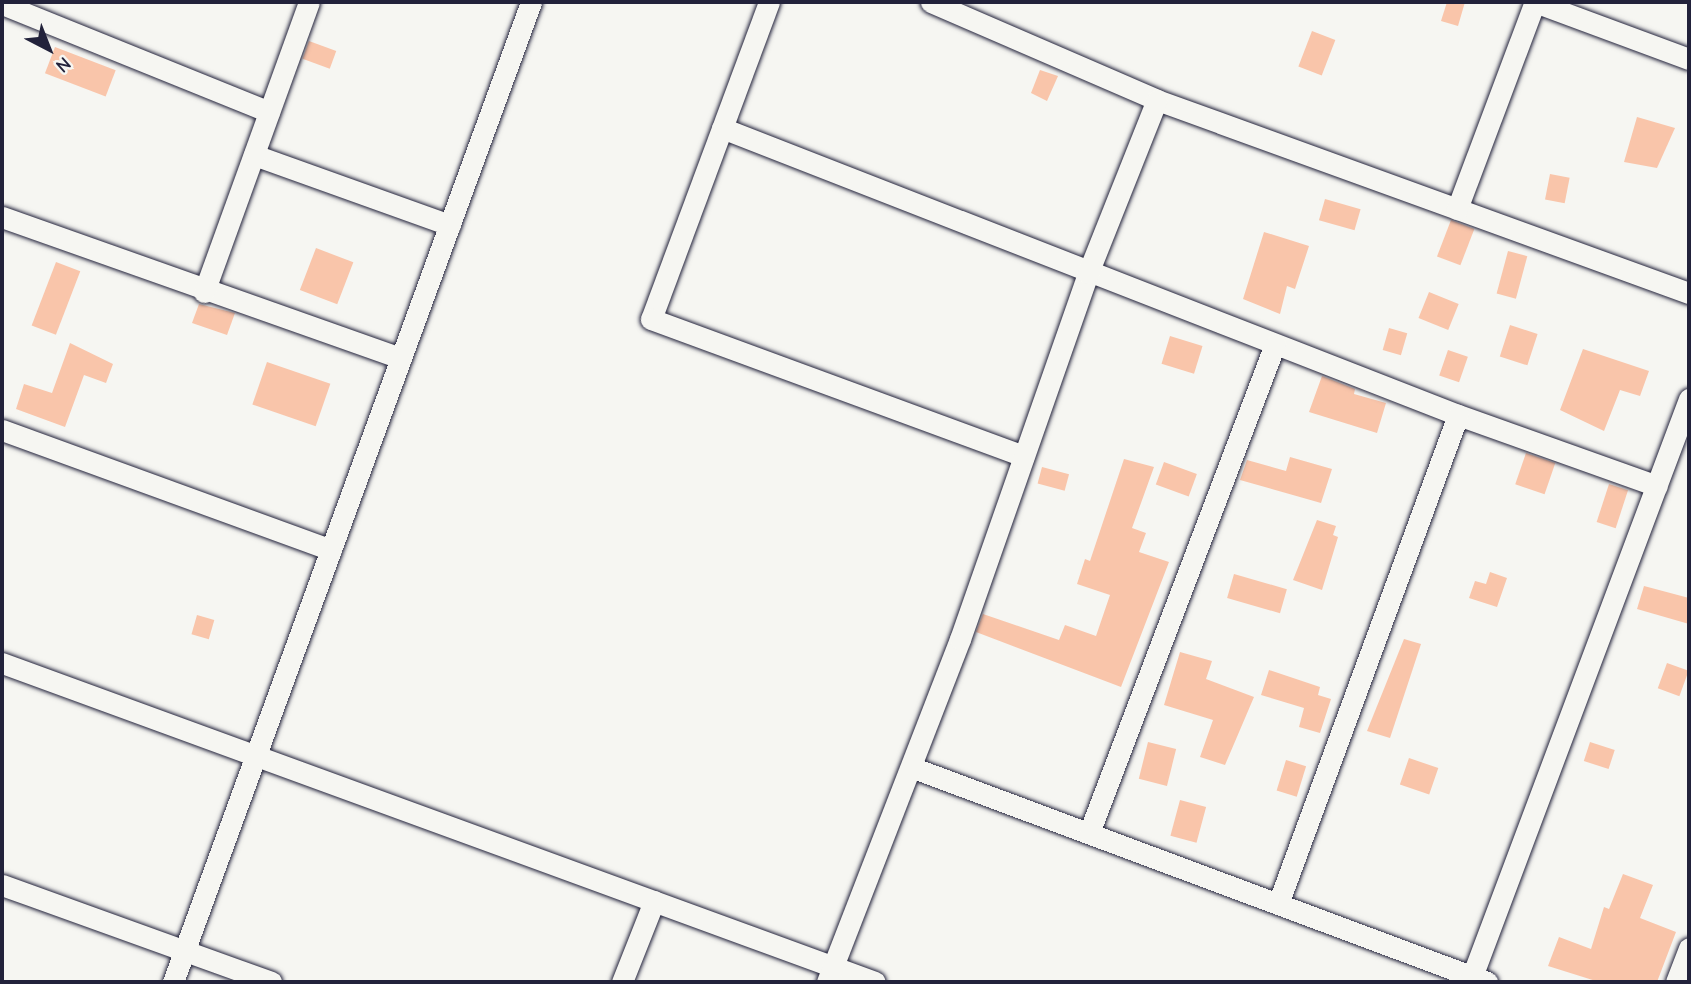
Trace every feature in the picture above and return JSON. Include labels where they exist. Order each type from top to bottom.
[{"type":"street","points":[[204,292],[309,2]]},
{"type":"street","points":[[173,982],[531,2]]},
{"type":"street","points":[[769,2],[651,319],[1024,456]]},
{"type":"street","points":[[931,2],[1157,100],[1689,293]]},
{"type":"street","points":[[1457,209],[1535,2],[1689,60]]},
{"type":"street","points":[[2,4],[269,112]]},
{"type":"street","points":[[830,975],[911,767],[1088,273],[1157,100]]},
{"type":"street","points":[[722,128],[1088,273],[1458,415],[1657,486]]},
{"type":"street","points":[[254,155],[450,225]]},
{"type":"street","points":[[2,217],[204,292],[401,358]]},
{"type":"street","points":[[1089,833],[1275,344]]},
{"type":"street","points":[[911,767],[1477,980],[1689,399]]},
{"type":"street","points":[[1278,904],[1458,415]]},
{"type":"street","points":[[2,430],[331,550]]},
{"type":"street","points":[[2,663],[654,901],[830,975],[874,982]]},
{"type":"street","points":[[2,885],[271,982]]},
{"type":"street","points":[[622,982],[654,901]]},
{"type":"street","points":[[1676,982],[1689,948]]},
{"type":"building","points":[[1447,2],[1465,2],[1458,26],[1441,21]]},
{"type":"building","points":[[1312,31],[1335,40],[1322,75],[1298,66]]},
{"type":"building","points":[[309,41],[336,51],[330,69],[303,59]]},
{"type":"building","points":[[55,47],[116,70],[106,96],[45,73]]},
{"type":"building","points":[[1040,70],[1058,76],[1047,101],[1031,93]]},
{"type":"building","points":[[1637,117],[1675,128],[1657,168],[1624,162]]},
{"type":"building","points":[[1550,174],[1570,178],[1565,203],[1545,200]]},
{"type":"building","points":[[1325,199],[1361,209],[1355,230],[1319,220]]},
{"type":"building","points":[[1451,220],[1474,229],[1460,265],[1437,256]]},
{"type":"building","points":[[1264,232],[1309,246],[1295,289],[1287,286],[1280,314],[1243,299]]},
{"type":"building","points":[[316,248],[353,262],[337,304],[300,290]]},
{"type":"building","points":[[1508,251],[1527,256],[1516,299],[1497,294]]},
{"type":"building","points":[[56,262],[80,271],[56,335],[32,325]]},
{"type":"building","points":[[1429,292],[1459,304],[1448,330],[1419,318]]},
{"type":"building","points":[[199,304],[235,313],[227,335],[192,323]]},
{"type":"building","points":[[1510,325],[1538,334],[1527,365],[1500,356]]},
{"type":"building","points":[[1389,328],[1407,333],[1401,355],[1383,350]]},
{"type":"building","points":[[1170,336],[1203,346],[1194,374],[1162,364]]},
{"type":"building","points":[[70,343],[113,364],[106,383],[84,375],[65,427],[16,409],[24,384],[52,393]]},
{"type":"building","points":[[1583,349],[1649,371],[1640,396],[1620,390],[1604,431],[1560,410]]},
{"type":"building","points":[[1448,350],[1468,357],[1459,382],[1439,376]]},
{"type":"building","points":[[267,362],[330,384],[316,426],[252,405]]},
{"type":"building","points":[[1322,376],[1355,389],[1354,394],[1386,403],[1377,433],[1309,412]]},
{"type":"building","points":[[1526,453],[1555,463],[1545,494],[1515,484]]},
{"type":"building","points":[[1290,457],[1332,469],[1321,503],[1240,480],[1247,460],[1286,471]]},
{"type":"building","points":[[1124,459],[1154,467],[1132,528],[1146,533],[1139,552],[1169,562],[1121,687],[976,632],[983,614],[1059,640],[1065,625],[1096,636],[1110,595],[1077,584],[1085,559],[1090,561]]},
{"type":"building","points":[[1164,462],[1197,474],[1189,497],[1156,485]]},
{"type":"building","points":[[1042,467],[1069,474],[1065,491],[1038,483]]},
{"type":"building","points":[[1609,484],[1628,490],[1616,528],[1597,522]]},
{"type":"building","points":[[1317,520],[1336,526],[1333,535],[1338,537],[1322,590],[1293,580]]},
{"type":"building","points":[[1490,572],[1507,578],[1497,607],[1469,598],[1475,581],[1486,584]]},
{"type":"building","points":[[1234,574],[1287,589],[1280,613],[1227,598]]},
{"type":"building","points":[[1644,586],[1689,598],[1689,624],[1637,609]]},
{"type":"building","points":[[197,615],[214,620],[209,639],[191,634]]},
{"type":"building","points":[[1404,639],[1421,644],[1390,738],[1367,731]]},
{"type":"building","points":[[1180,652],[1212,661],[1206,679],[1254,697],[1225,765],[1200,757],[1213,720],[1164,705]]},
{"type":"building","points":[[1667,663],[1689,671],[1679,696],[1658,688]]},
{"type":"building","points":[[1269,670],[1320,687],[1318,695],[1331,699],[1320,733],[1299,727],[1304,708],[1261,695]]},
{"type":"building","points":[[1148,742],[1176,749],[1167,786],[1139,779]]},
{"type":"building","points":[[1590,742],[1615,750],[1609,769],[1584,761]]},
{"type":"building","points":[[1409,758],[1438,768],[1429,795],[1400,784]]},
{"type":"building","points":[[1286,760],[1306,766],[1297,797],[1277,791]]},
{"type":"building","points":[[1180,800],[1206,807],[1197,843],[1170,836]]},
{"type":"building","points":[[1623,874],[1653,885],[1640,918],[1676,932],[1657,982],[1599,982],[1548,966],[1559,937],[1591,949],[1604,907],[1609,909]]}]
